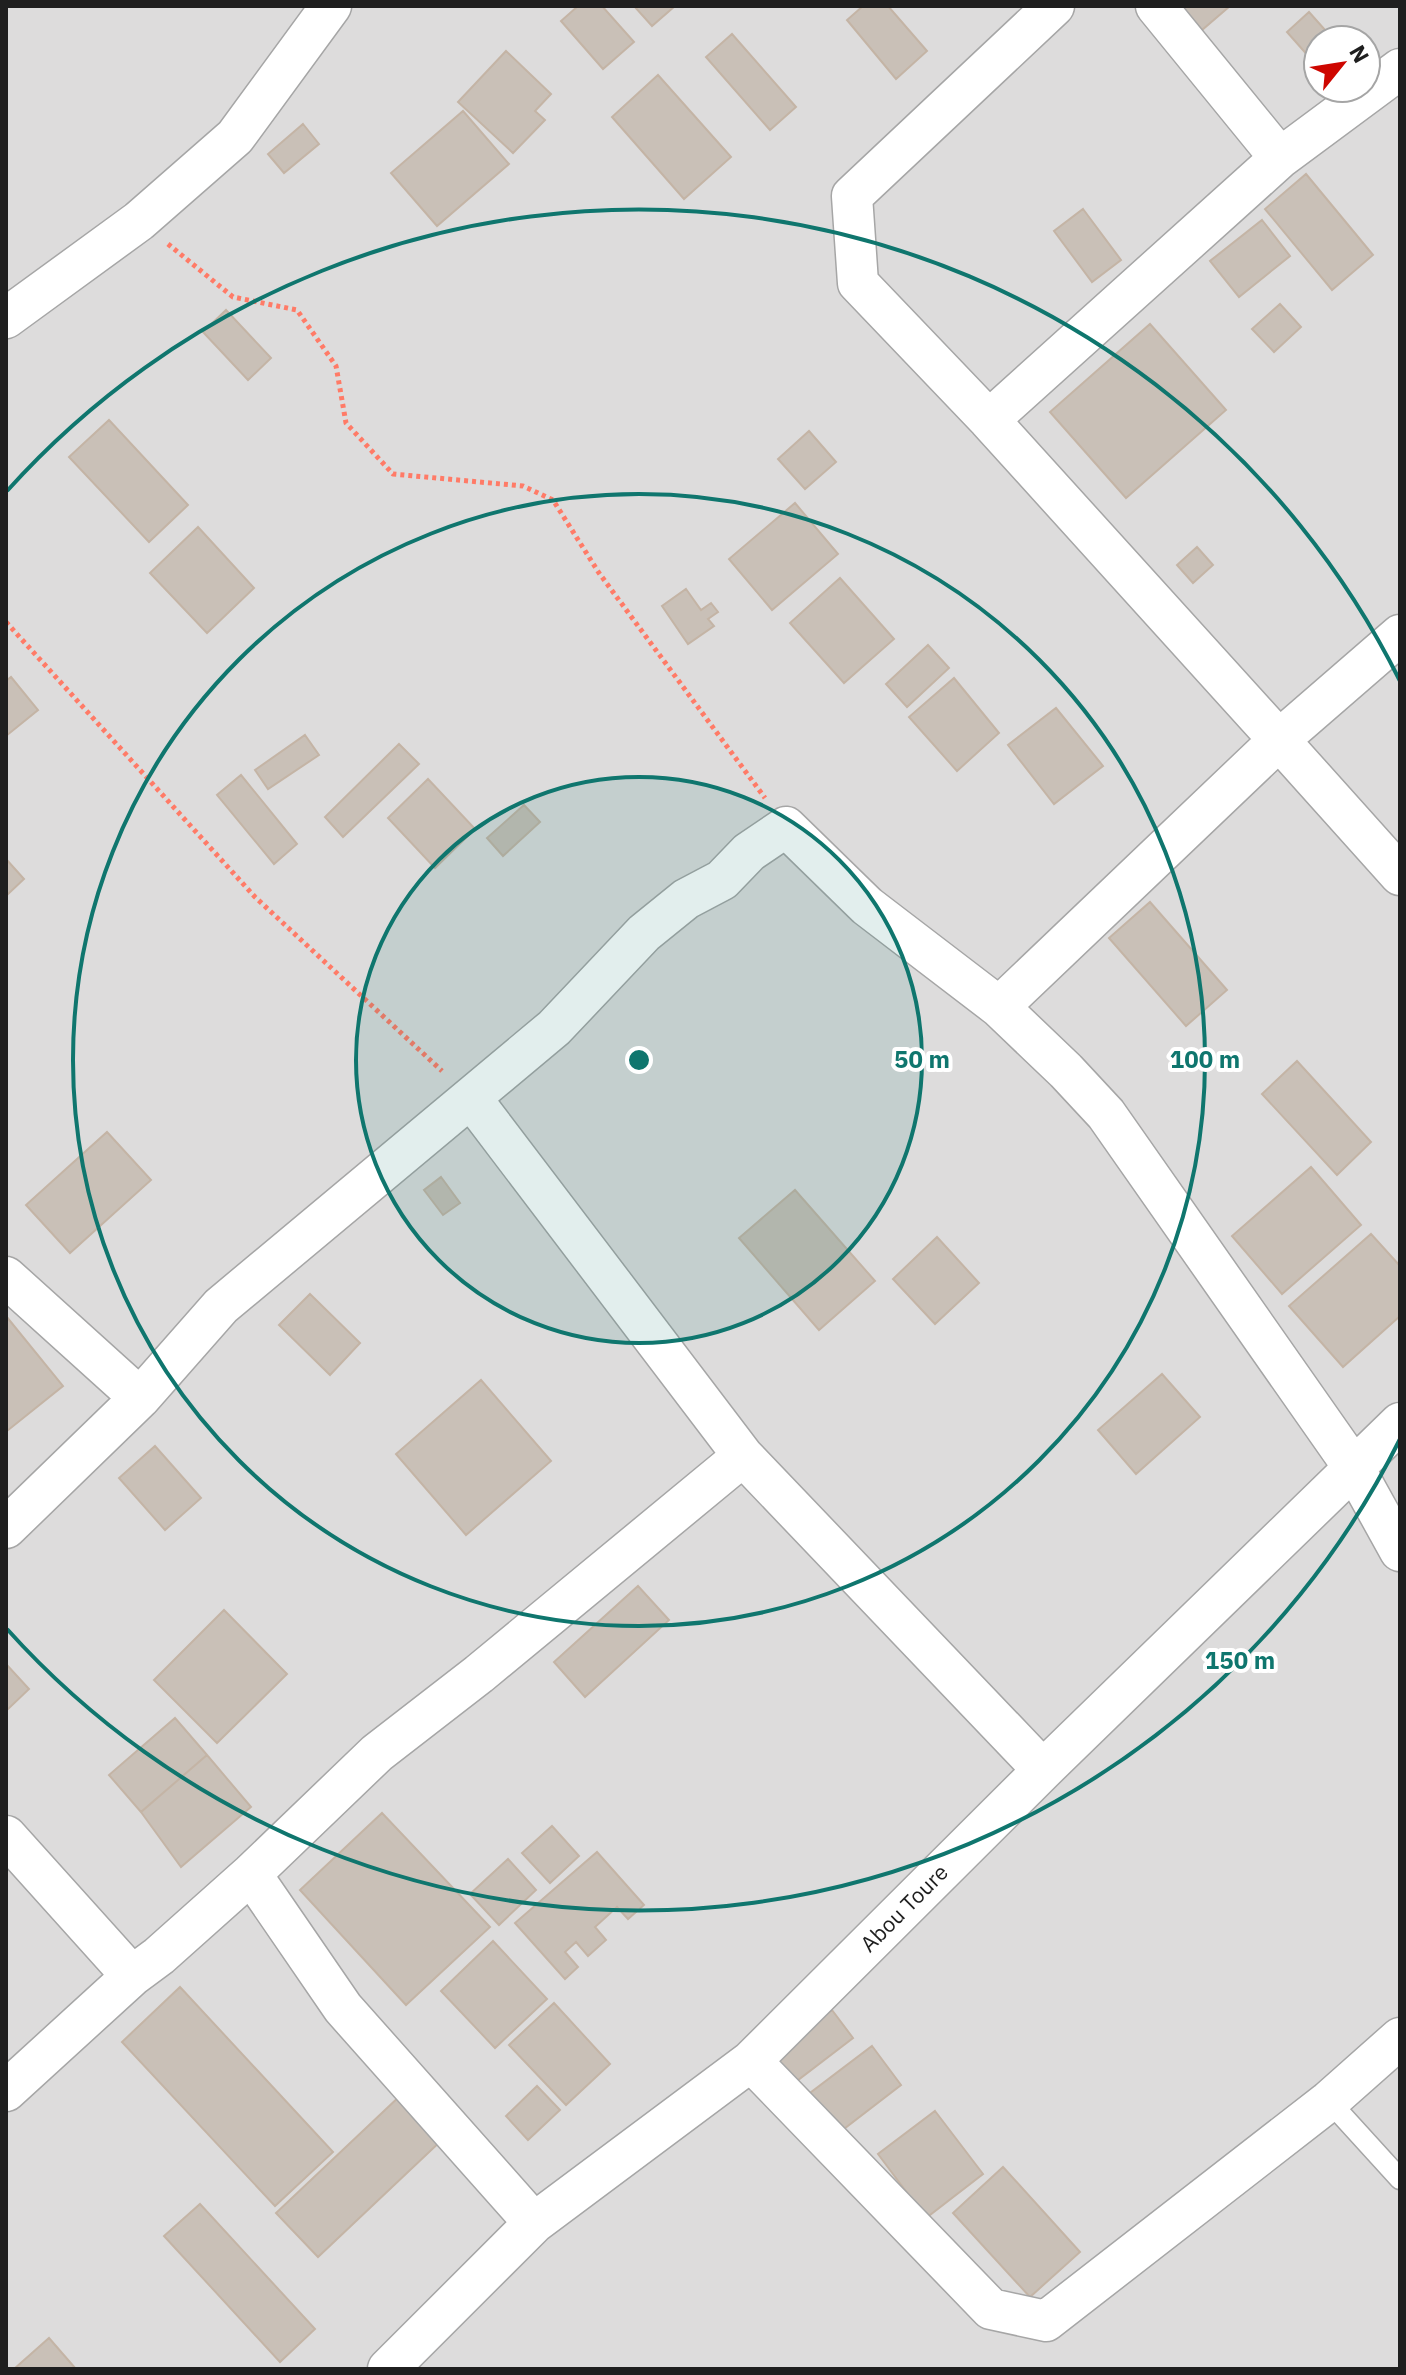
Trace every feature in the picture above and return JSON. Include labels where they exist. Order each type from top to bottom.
[{"type":"street","points":[[6,318],[139,221],[235,137],[331,6]]},
{"type":"street","points":[[1054,6],[852,196],[858,283],[989,420],[1400,875]]},
{"type":"street","points":[[1156,6],[1280,158]]},
{"type":"street","points":[[989,420],[1280,158],[1400,69]]},
{"type":"street","points":[[999,1007],[1279,740],[1400,635]]},
{"type":"street","points":[[6,1528],[140,1398],[221,1306],[554,1028],[644,933],[686,899],[722,880],[749,852],[786,827],[867,906],[999,1007],[1106,1114],[1354,1468],[1400,1551]]},
{"type":"street","points":[[471,1098],[743,1456],[1043,1770]]},
{"type":"street","points":[[6,1277],[140,1398]]},
{"type":"street","name":"Abou Toure","points":[[388,2369],[534,2223],[751,2061],[1043,1770],[1400,1423]]},
{"type":"street","points":[[6,2091],[132,1976],[251,1874],[377,1753],[479,1674],[743,1456]]},
{"type":"street","points":[[6,1836],[132,1976]]},
{"type":"street","points":[[251,1874],[343,2008],[534,2223]]},
{"type":"street","points":[[751,2061],[991,2309],[1046,2321],[1329,2101],[1400,2038]]},
{"type":"lane","points":[[1329,2101],[1400,2179]]},
{"type":"path","points":[[139,221],[233,297],[297,310],[336,366],[346,423],[393,474],[523,486],[553,500],[599,573],[786,827]]},
{"type":"path","points":[[6,622],[255,897],[471,1098]]},
{"type":"shaded area","points":[[6,6],[1400,6],[1400,2369],[6,2369]]},
{"type":"building","points":[[578,6],[602,6],[634,42],[603,69],[561,21]]},
{"type":"building","points":[[634,6],[675,6],[652,26]]},
{"type":"building","points":[[863,6],[888,6],[927,51],[896,79],[847,20]]},
{"type":"building","points":[[1181,6],[1230,6],[1202,30]]},
{"type":"building","points":[[1309,12],[1320,24],[1302,24],[1302,49],[1287,32]]},
{"type":"building","points":[[732,34],[796,107],[770,130],[706,57]]},
{"type":"building","points":[[506,51],[551,94],[535,111],[545,120],[513,153],[458,102]]},
{"type":"building","points":[[658,75],[731,157],[684,199],[612,117]]},
{"type":"building","points":[[463,111],[509,164],[437,226],[391,173]]},
{"type":"building","points":[[303,124],[319,144],[284,173],[268,154]]},
{"type":"building","points":[[1306,174],[1373,255],[1332,290],[1265,209]]},
{"type":"building","points":[[1083,209],[1121,260],[1092,282],[1054,231]]},
{"type":"building","points":[[1262,220],[1290,256],[1239,297],[1210,261]]},
{"type":"building","points":[[1280,304],[1301,327],[1274,352],[1252,329]]},
{"type":"building","points":[[226,310],[271,358],[248,380],[203,332]]},
{"type":"building","points":[[1150,324],[1226,410],[1126,498],[1050,412]]},
{"type":"building","points":[[109,420],[188,505],[149,542],[69,457]]},
{"type":"building","points":[[809,431],[836,462],[805,489],[778,459]]},
{"type":"building","points":[[795,503],[838,554],[772,610],[729,559]]},
{"type":"building","points":[[198,527],[254,588],[207,633],[150,573]]},
{"type":"building","points":[[1197,547],[1213,565],[1193,583],[1177,565]]},
{"type":"building","points":[[840,578],[894,639],[844,683],[790,623]]},
{"type":"building","points":[[686,589],[701,610],[711,603],[718,612],[708,619],[714,626],[688,644],[662,606]]},
{"type":"building","points":[[928,645],[949,668],[907,707],[886,684]]},
{"type":"building","points":[[11,677],[38,710],[6,736],[6,681]]},
{"type":"building","points":[[954,678],[999,733],[957,771],[909,717]]},
{"type":"building","points":[[1056,708],[1103,766],[1054,804],[1008,745]]},
{"type":"building","points":[[305,735],[319,755],[268,789],[255,770]]},
{"type":"building","points":[[399,744],[419,764],[343,837],[325,817]]},
{"type":"building","points":[[241,775],[297,844],[274,864],[217,795]]},
{"type":"building","points":[[428,779],[475,829],[435,868],[388,818]]},
{"type":"building","points":[[524,805],[540,822],[503,856],[487,838]]},
{"type":"building","points":[[6,859],[24,879],[6,896]]},
{"type":"building","points":[[1150,902],[1227,990],[1186,1026],[1109,938]]},
{"type":"building","points":[[1297,1061],[1371,1142],[1337,1175],[1262,1094]]},
{"type":"building","points":[[107,1132],[151,1180],[70,1253],[26,1205]]},
{"type":"building","points":[[1311,1167],[1361,1225],[1282,1294],[1232,1236]]},
{"type":"building","points":[[441,1177],[460,1203],[443,1215],[424,1190]]},
{"type":"building","points":[[795,1190],[875,1281],[819,1330],[739,1238]]},
{"type":"building","points":[[1371,1234],[1400,1266],[1400,1316],[1343,1367],[1289,1306]]},
{"type":"building","points":[[937,1237],[979,1283],[935,1324],[893,1279]]},
{"type":"building","points":[[310,1294],[360,1343],[330,1375],[279,1325]]},
{"type":"building","points":[[6,1316],[63,1386],[7,1431],[6,1430]]},
{"type":"building","points":[[1162,1374],[1200,1417],[1136,1474],[1098,1430]]},
{"type":"building","points":[[481,1380],[551,1461],[466,1535],[396,1454]]},
{"type":"building","points":[[155,1446],[201,1498],[165,1530],[119,1478]]},
{"type":"building","points":[[638,1586],[669,1620],[585,1697],[554,1662]]},
{"type":"building","points":[[224,1610],[287,1674],[217,1743],[154,1680]]},
{"type":"building","points":[[6,1664],[29,1689],[6,1711]]},
{"type":"building","points":[[175,1718],[207,1755],[141,1812],[109,1775]]},
{"type":"building","points":[[207,1755],[251,1807],[181,1867],[141,1812]]},
{"type":"building","points":[[382,1813],[490,1927],[406,2005],[300,1890]]},
{"type":"building","points":[[552,1826],[579,1856],[550,1883],[522,1853]]},
{"type":"building","points":[[597,1852],[644,1905],[628,1919],[617,1907],[595,1927],[606,1940],[588,1956],[576,1942],[565,1952],[578,1967],[565,1979],[515,1923]]},
{"type":"building","points":[[508,1859],[536,1890],[499,1925],[470,1894]]},
{"type":"building","points":[[493,1941],[547,1999],[495,2048],[441,1991]]},
{"type":"building","points":[[180,1987],[333,2152],[275,2206],[122,2042]]},
{"type":"building","points":[[554,2003],[610,2064],[566,2105],[509,2045]]},
{"type":"building","points":[[832,2010],[853,2038],[785,2090],[764,2062]]},
{"type":"building","points":[[872,2046],[901,2085],[836,2135],[806,2096]]},
{"type":"building","points":[[537,2086],[560,2110],[528,2140],[506,2116]]},
{"type":"building","points":[[402,2094],[444,2138],[318,2257],[276,2213]]},
{"type":"building","points":[[935,2111],[983,2174],[926,2218],[878,2154]]},
{"type":"building","points":[[1003,2167],[1080,2252],[1030,2297],[953,2213]]},
{"type":"building","points":[[200,2204],[315,2329],[280,2362],[164,2236]]},
{"type":"building","points":[[49,2338],[76,2369],[14,2369]]}]
